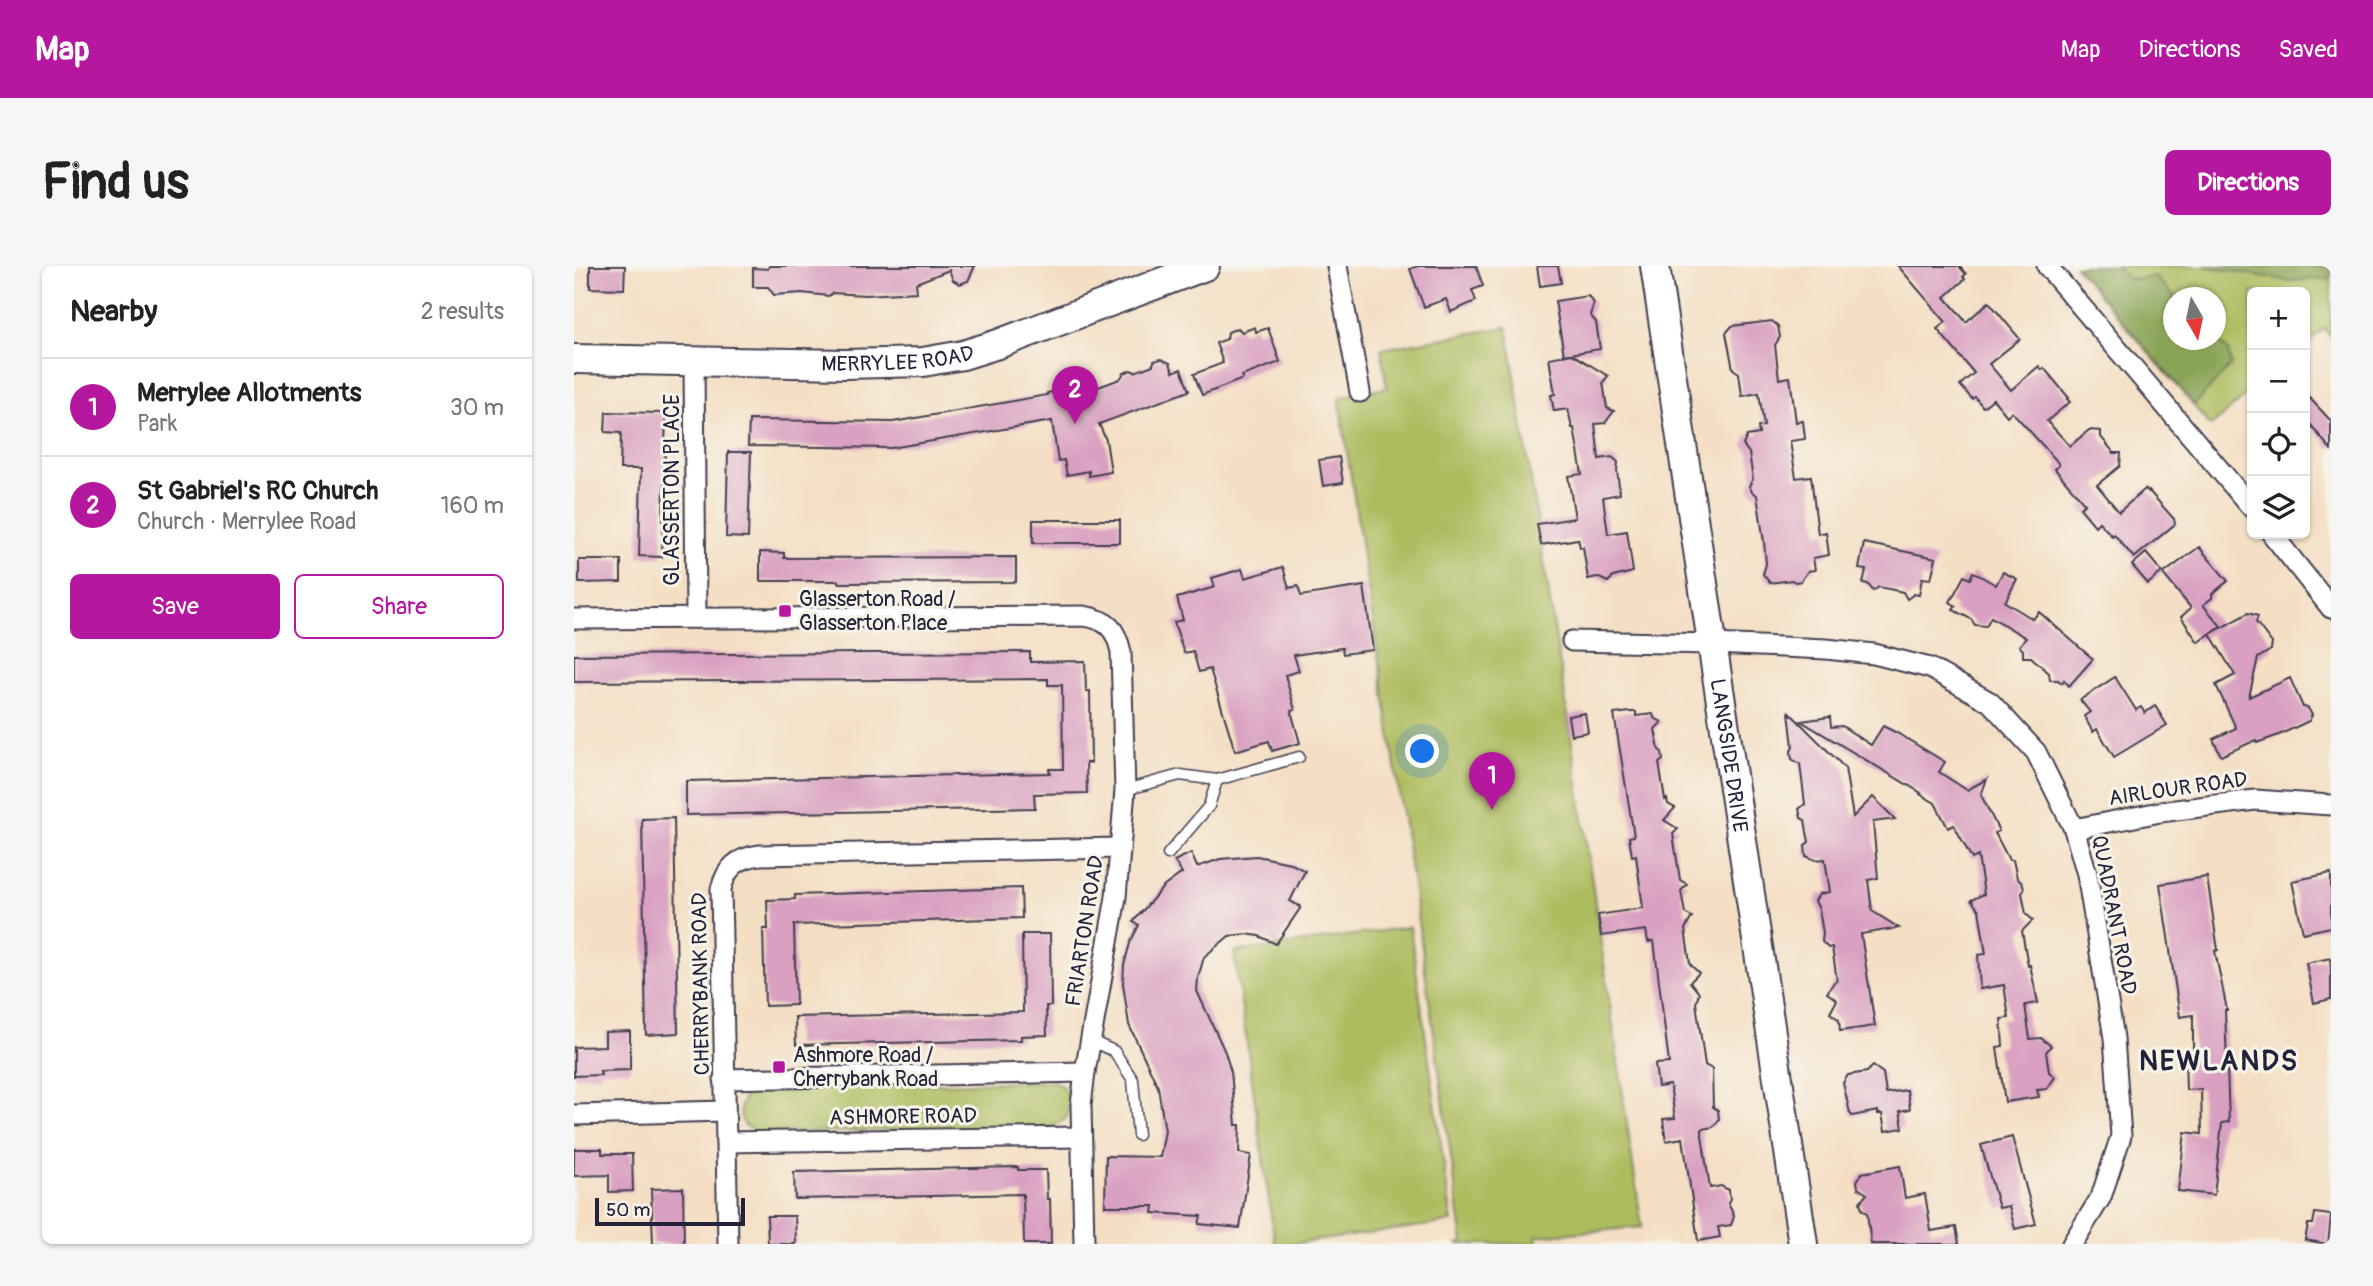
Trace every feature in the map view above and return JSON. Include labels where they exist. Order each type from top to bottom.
[{"type":"street","name":"MERRYLEE ROAD","points":[[574,359],[891,364],[923,362],[962,355],[1034,331],[1205,266]]},
{"type":"street","points":[[1337,266],[1360,391]]},
{"type":"street","name":"LANGSIDE DRIVE","points":[[1655,266],[1803,1244]]},
{"type":"street","points":[[2046,266],[2247,502]]},
{"type":"street","name":"GLASSERTON PLACE","points":[[694,361],[695,618]]},
{"type":"street","points":[[2276,539],[2331,608]]},
{"type":"street","name":"FRIARTON ROAD","points":[[695,618],[1084,616],[1099,618],[1116,632],[1121,652],[1125,790],[1116,897],[1085,1072],[1081,1137],[1084,1244]]},
{"type":"street","points":[[574,619],[695,618]]},
{"type":"street","name":"QUADRANT ROAD","points":[[1572,641],[1712,644],[1874,654],[1930,668],[1990,702],[2036,752],[2074,829],[2087,873],[2114,1038],[2121,1136],[2101,1197],[2072,1244]]},
{"type":"street","name":"AIRLOUR ROAD","points":[[2074,829],[2160,812],[2255,800],[2331,805]]},
{"type":"street","name":"CHERRYBANK ROAD","points":[[728,1244],[721,889],[725,876],[738,861],[760,855],[1120,848]]},
{"type":"street","name":"ASHMORE ROAD","points":[[724,1079],[1085,1072]]},
{"type":"street","points":[[574,1115],[725,1111]]},
{"type":"street","name":"ASHMORE ROAD","points":[[726,1142],[1081,1137]]},
{"type":"lane","points":[[1125,790],[1180,775],[1217,780],[1299,757]]},
{"type":"lane","points":[[1168,854],[1209,806],[1217,780]]},
{"type":"lane","points":[[1091,1041],[1114,1051],[1133,1080],[1138,1135]]},
{"type":"green space","points":[[2075,266],[2331,266],[2331,337],[2324,329],[2310,341],[2310,287],[2247,287],[2247,394],[2211,426]]},
{"type":"green space","points":[[2075,266],[2116,266],[2129,279],[2155,277],[2165,287],[2163,350],[2226,349],[2228,351],[2231,365],[2194,405]]},
{"type":"green space","points":[[2202,266],[2331,266],[2331,278],[2290,281]]},
{"type":"green space","points":[[1507,327],[1568,716],[1642,1227],[1536,1236],[1537,1244],[1456,1244],[1463,1243],[1413,884],[1339,398],[1387,388],[1381,349]]},
{"type":"green space","points":[[1410,927],[1452,1222],[1275,1244],[1234,952]]},
{"type":"green space","points":[[1053,1081],[1063,1087],[1069,1106],[1066,1118],[1053,1127],[759,1133],[744,1125],[740,1113],[744,1098],[758,1088]]},
{"type":"building","points":[[590,266],[625,266],[624,289],[590,288]]},
{"type":"building","points":[[769,266],[975,266],[968,281],[960,284],[953,280],[949,270],[916,283],[917,292],[865,295],[832,293],[829,296],[802,293],[774,295],[768,287],[753,287],[753,268],[768,269]]},
{"type":"building","points":[[1418,266],[1476,266],[1483,286],[1472,290],[1476,301],[1451,312],[1446,299],[1424,307],[1410,269]]},
{"type":"building","points":[[1537,266],[1558,266],[1561,283],[1540,286]]},
{"type":"building","points":[[1898,266],[1959,266],[1966,274],[1963,277],[1965,279],[1945,297],[1966,322],[1989,302],[2020,339],[1989,364],[2011,390],[2039,366],[2042,370],[2044,368],[2070,402],[2047,421],[2070,446],[2089,430],[2101,431],[2101,437],[2114,453],[2121,453],[2120,466],[2097,485],[2119,512],[2145,489],[2174,519],[2175,524],[2134,558],[2114,534],[2112,536],[2099,522],[2095,526],[2080,508],[2085,504],[2055,469],[2059,465],[2056,460],[2016,416],[2011,412],[2007,416],[1993,399],[1983,407],[1960,385],[1974,373],[1937,329],[1946,322]]},
{"type":"building","points":[[1588,296],[1594,303],[1590,315],[1596,322],[1600,349],[1564,355],[1555,301]]},
{"type":"building","points":[[1772,321],[1778,326],[1780,337],[1775,345],[1779,379],[1790,377],[1796,422],[1803,421],[1805,439],[1790,441],[1796,478],[1811,476],[1818,534],[1826,532],[1829,555],[1813,558],[1815,570],[1808,571],[1801,581],[1795,582],[1792,580],[1770,583],[1763,574],[1766,564],[1757,495],[1749,486],[1753,479],[1749,453],[1743,445],[1747,436],[1759,434],[1758,427],[1764,426],[1759,393],[1742,396],[1739,373],[1733,369],[1726,333],[1732,326]]},
{"type":"building","points":[[1255,327],[1256,332],[1268,328],[1280,362],[1202,395],[1194,374],[1223,363],[1216,343],[1227,339],[1228,332],[1238,328],[1242,332]]},
{"type":"building","points":[[1572,354],[1608,376],[1603,382],[1607,408],[1614,411],[1605,423],[1595,424],[1599,459],[1612,457],[1618,462],[1620,494],[1603,497],[1608,534],[1627,531],[1633,572],[1613,577],[1608,582],[1597,577],[1588,579],[1583,547],[1580,547],[1578,539],[1541,545],[1537,524],[1575,518],[1568,476],[1582,474],[1568,409],[1554,411],[1551,395],[1555,394],[1549,358]]},
{"type":"building","points":[[1161,359],[1170,363],[1173,372],[1181,369],[1189,391],[1099,424],[1106,440],[1111,472],[1089,476],[1089,471],[1067,475],[1064,460],[1058,461],[1052,421],[891,448],[748,446],[749,420],[893,422],[1047,395],[1054,392],[1053,388],[1084,383],[1085,392],[1120,379],[1124,373],[1131,370],[1135,372],[1153,365],[1154,361]]},
{"type":"building","points":[[2310,398],[2331,421],[2331,450],[2310,424]]},
{"type":"building","points":[[606,412],[666,413],[662,557],[639,556],[641,469],[620,469],[621,433],[605,432]]},
{"type":"building","points":[[728,452],[751,452],[748,538],[726,537]]},
{"type":"building","points":[[1339,457],[1343,483],[1323,486],[1319,460]]},
{"type":"building","points":[[1033,520],[1120,520],[1120,543],[1033,543]]},
{"type":"building","points":[[1864,543],[1936,558],[1931,579],[1922,578],[1919,595],[1914,594],[1907,599],[1903,592],[1879,587],[1873,591],[1868,584],[1863,583],[1866,570],[1859,569]]},
{"type":"building","points":[[2199,547],[2228,581],[2203,605],[2221,626],[2198,642],[2181,617],[2191,608],[2163,574]]},
{"type":"building","points":[[760,552],[784,553],[784,558],[1016,557],[1016,582],[760,581]]},
{"type":"building","points":[[2146,553],[2162,572],[2148,584],[2132,565]]},
{"type":"building","points":[[579,560],[621,560],[621,582],[579,583]]},
{"type":"building","points":[[1283,567],[1289,588],[1298,586],[1301,596],[1364,586],[1373,650],[1343,654],[1342,648],[1294,655],[1299,671],[1285,675],[1295,710],[1291,711],[1300,743],[1272,751],[1269,741],[1235,751],[1210,669],[1199,672],[1193,651],[1184,653],[1174,622],[1183,620],[1177,598],[1215,587],[1212,578],[1242,569],[1245,578]]},
{"type":"building","points":[[1973,572],[1996,585],[2003,572],[2017,579],[2005,602],[2033,619],[2039,612],[2093,659],[2069,686],[2064,680],[2062,683],[2050,680],[2049,673],[2031,657],[2023,657],[2023,650],[2019,646],[2026,638],[1991,617],[1986,626],[1975,625],[1971,619],[1953,610],[1956,606],[1950,602],[1964,576],[1970,579]]},
{"type":"building","points":[[2248,613],[2258,616],[2256,622],[2272,643],[2271,650],[2258,658],[2249,697],[2290,678],[2303,707],[2308,708],[2312,715],[2309,721],[2279,735],[2257,743],[2256,740],[2221,756],[2213,739],[2236,728],[2216,685],[2235,675],[2210,634]]},
{"type":"building","points":[[1030,652],[1030,662],[1085,661],[1086,691],[1090,691],[1091,763],[1086,763],[1087,793],[1034,794],[1035,808],[686,815],[686,781],[1050,773],[1049,769],[1063,769],[1062,685],[1048,685],[1048,679],[574,682],[574,655]]},
{"type":"building","points":[[2115,677],[2136,710],[2141,707],[2145,713],[2155,706],[2167,725],[2114,757],[2097,729],[2093,732],[2084,716],[2090,712],[2080,700]]},
{"type":"building","points":[[1636,712],[1636,716],[1653,714],[1654,718],[1662,722],[1655,729],[1663,760],[1659,763],[1665,800],[1675,808],[1664,820],[1678,829],[1673,834],[1680,880],[1687,884],[1681,891],[1685,913],[1692,917],[1685,929],[1690,964],[1699,973],[1690,982],[1699,993],[1696,1003],[1705,1065],[1712,1069],[1713,1107],[1718,1110],[1719,1120],[1713,1127],[1702,1129],[1702,1136],[1710,1188],[1721,1186],[1729,1190],[1728,1203],[1734,1216],[1731,1225],[1718,1227],[1720,1237],[1698,1241],[1683,1138],[1666,1141],[1663,1119],[1675,1118],[1670,1085],[1658,1087],[1655,1064],[1669,1063],[1654,941],[1648,942],[1646,930],[1601,936],[1598,915],[1643,908],[1636,855],[1632,856],[1629,837],[1634,836],[1614,714]]},
{"type":"building","points":[[1789,712],[1845,768],[1853,817],[1873,797],[1895,819],[1873,822],[1878,878],[1868,880],[1872,911],[1899,928],[1861,934],[1875,1026],[1840,1031],[1839,1020],[1830,1013],[1837,1000],[1827,993],[1837,981],[1832,947],[1828,948],[1822,942],[1819,909],[1815,901],[1819,894],[1830,892],[1825,859],[1815,860],[1806,856],[1805,845],[1809,842],[1805,820],[1801,818],[1799,809],[1805,804],[1800,764],[1792,759]]},
{"type":"building","points":[[1585,713],[1588,732],[1571,735],[1568,716]]},
{"type":"building","points":[[1830,717],[1831,727],[1842,726],[1871,745],[1883,726],[1897,733],[1945,762],[1939,772],[1967,790],[1987,779],[1981,795],[1999,831],[1995,833],[2009,860],[2013,860],[2017,878],[2023,884],[2026,914],[2033,920],[2022,931],[2038,1003],[2025,1005],[2030,1039],[2041,1038],[2051,1046],[2046,1052],[2049,1072],[2055,1077],[2047,1089],[2037,1090],[2039,1097],[2005,1102],[1997,1047],[2003,1046],[2001,1019],[2009,1018],[2004,985],[1980,989],[1978,955],[1986,954],[1979,910],[1971,900],[1984,894],[1978,856],[1972,859],[1954,825],[1948,828],[1935,803],[1801,721]]},
{"type":"building","points":[[674,818],[678,1033],[646,1035],[642,819]]},
{"type":"building","points":[[1191,853],[1197,867],[1220,859],[1257,856],[1290,863],[1305,871],[1290,901],[1301,907],[1276,944],[1259,936],[1229,936],[1204,957],[1198,978],[1197,991],[1225,1052],[1231,1072],[1236,1125],[1240,1125],[1239,1153],[1251,1155],[1240,1228],[1199,1224],[1201,1216],[1153,1213],[1154,1206],[1105,1206],[1106,1156],[1160,1157],[1165,1131],[1158,1087],[1129,1025],[1123,984],[1124,965],[1130,943],[1139,925],[1133,922],[1163,887],[1182,873],[1174,861]]},
{"type":"building","points":[[2331,873],[2331,927],[2303,933],[2292,881]]},
{"type":"building","points":[[2207,877],[2218,950],[2215,951],[2227,1010],[2229,1122],[2222,1123],[2214,1195],[2178,1191],[2185,1132],[2202,1134],[2201,1089],[2186,1090],[2185,1055],[2193,1055],[2193,1015],[2180,1017],[2160,884]]},
{"type":"building","points":[[1021,888],[1022,918],[794,925],[796,1005],[765,1006],[763,929],[768,929],[767,900],[795,899],[795,895]]},
{"type":"building","points":[[1022,934],[1050,934],[1051,1006],[1046,1006],[1047,1035],[1021,1036],[1021,1040],[796,1045],[795,1017],[1023,1012]]},
{"type":"building","points":[[2331,958],[2331,999],[2314,1003],[2306,963]]},
{"type":"building","points":[[630,1031],[630,1070],[600,1071],[601,1075],[574,1076],[574,1047],[605,1046],[605,1032]]},
{"type":"building","points":[[1873,1066],[1883,1073],[1886,1093],[1907,1090],[1910,1109],[1900,1111],[1903,1128],[1885,1131],[1882,1114],[1878,1114],[1878,1111],[1852,1116],[1850,1113],[1843,1083],[1848,1075],[1867,1072]]},
{"type":"building","points":[[2012,1137],[2036,1224],[2015,1229],[2009,1206],[1999,1208],[1981,1145]]},
{"type":"building","points":[[574,1149],[602,1149],[602,1154],[632,1154],[633,1191],[609,1192],[609,1175],[574,1176]]},
{"type":"building","points":[[1900,1166],[1905,1198],[1925,1194],[1931,1231],[1956,1227],[1959,1244],[1871,1244],[1867,1213],[1862,1210],[1860,1202],[1867,1194],[1858,1188],[1857,1181],[1862,1173]]},
{"type":"building","points":[[1018,1167],[1018,1170],[1046,1170],[1051,1244],[1024,1244],[1023,1194],[795,1199],[794,1172]]},
{"type":"building","points":[[683,1188],[684,1244],[653,1244],[651,1189]]},
{"type":"building","points":[[2315,1213],[2331,1215],[2328,1244],[2305,1240],[2308,1224],[2313,1224]]},
{"type":"building","points":[[767,1216],[795,1216],[796,1244],[768,1244]]},
{"type":"place","name":"St Gabriel's RC Church","points":[[1075,424]]},
{"type":"place","name":"Glasserton Road / Glasserton Place","points":[[785,611]]},
{"type":"place","name":"Merrylee Allotments","points":[[1492,810]]},
{"type":"place","name":"Ashmore Road / Cherrybank Road","points":[[779,1067]]},
{"type":"district","name":"NEWLANDS","points":[[2219,1061]]}]
